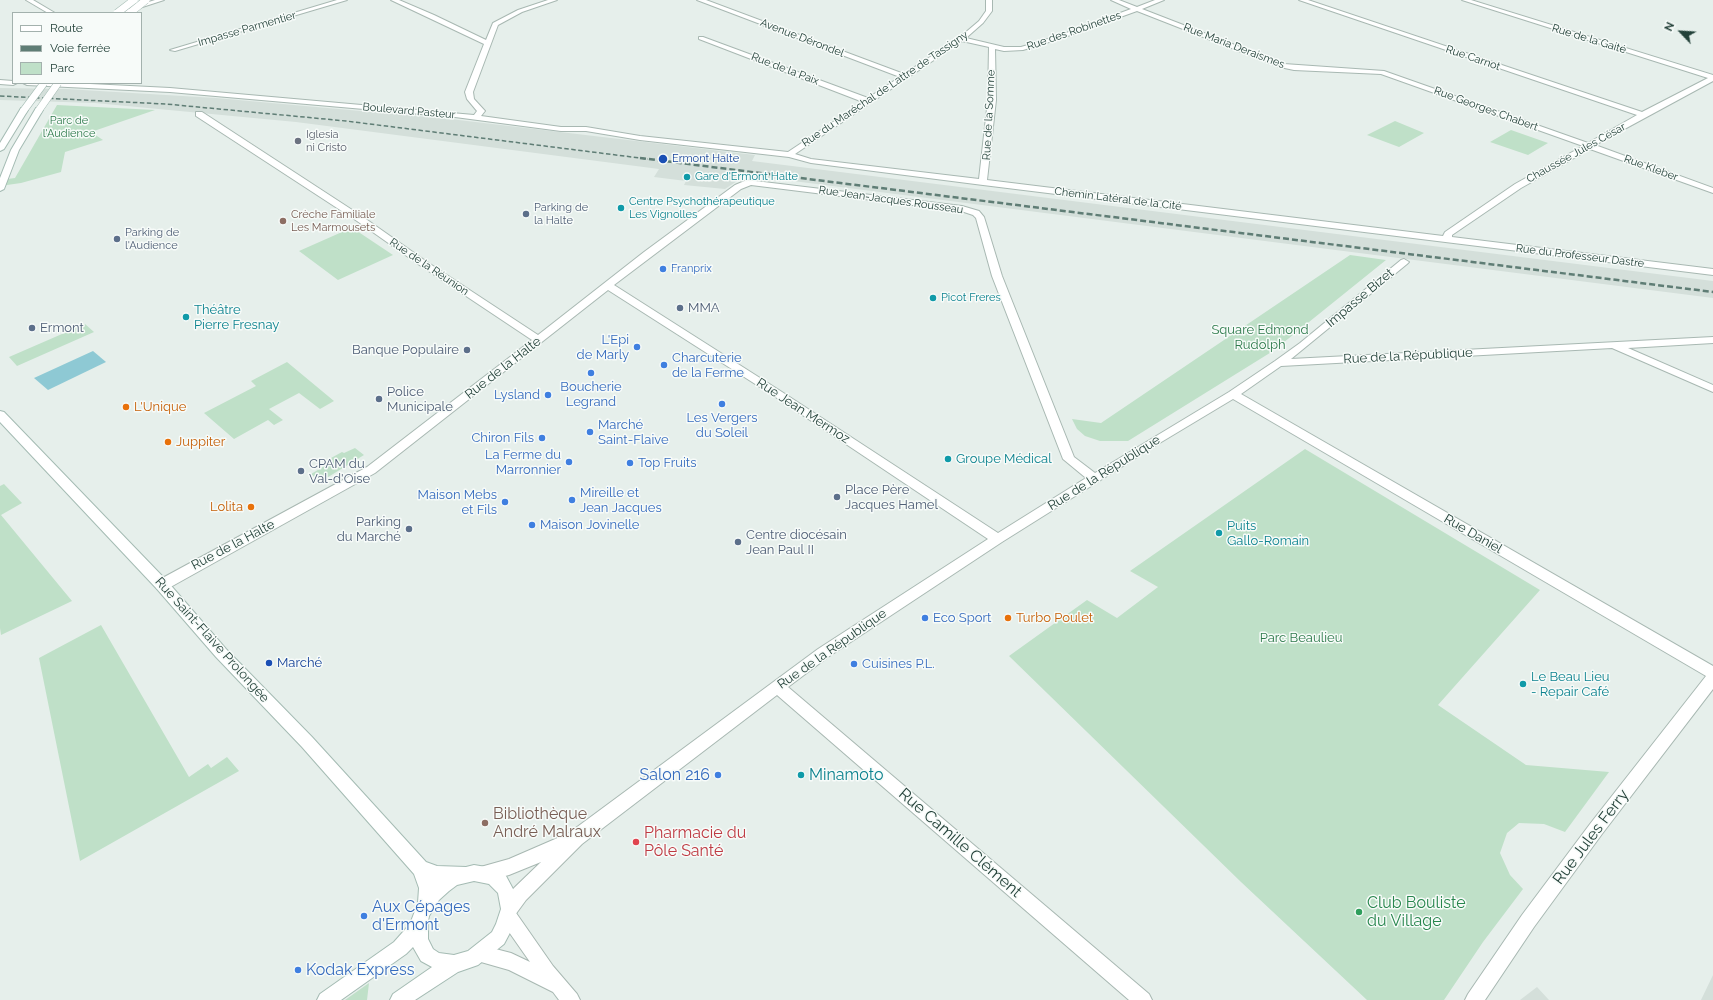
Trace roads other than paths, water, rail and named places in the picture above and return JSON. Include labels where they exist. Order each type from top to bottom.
[{"type":"street","points":[[29,0],[50,12]]},
{"type":"street","points":[[118,12],[134,0]]},
{"type":"street","points":[[120,12],[149,1],[160,0]]},
{"type":"street","name":"Impasse Parmentier","points":[[173,50],[344,0]]},
{"type":"street","points":[[394,0],[432,16],[488,44]]},
{"type":"street","points":[[477,117],[480,111],[471,99],[470,92],[495,24],[520,11],[554,0]]},
{"type":"street","name":"Avenue Dérondel","points":[[700,0],[905,77]]},
{"type":"street","name":"Rue du Maréchal de Lattre de Tassigny","points":[[789,155],[962,39],[981,22],[989,11],[989,0]]},
{"type":"street","name":"Rue Maria Deraismes","points":[[1114,0],[1282,66],[1294,68],[1382,72]]},
{"type":"street","name":"Rue des Robinettes","points":[[962,39],[992,47],[1022,49],[1060,37],[1161,0]]},
{"type":"street","name":"Rue Carnot","points":[[1302,0],[1643,115]]},
{"type":"street","name":"Rue de la Gaité","points":[[1464,0],[1713,78]]},
{"type":"street","points":[[132,12],[149,1]]},
{"type":"street","points":[[135,12],[149,1]]},
{"type":"street","points":[[525,3],[533,7]]},
{"type":"street","name":"Rue de la Paix","points":[[701,38],[868,101]]},
{"type":"street","name":"Rue de la Somme","points":[[983,183],[992,100],[992,47]]},
{"type":"street","name":"Rue Georges Chabert","points":[[1382,72],[1589,146]]},
{"type":"street","name":"Chaussée Jules César","points":[[1447,239],[1448,234],[1518,186],[1643,115],[1713,78]]},
{"type":"street","points":[[0,82],[12,83]]},
{"type":"street","points":[[0,149],[24,110],[43,84]]},
{"type":"street","points":[[0,189],[15,150],[39,110],[57,84]]},
{"type":"street","name":"Boulevard Pasteur","points":[[81,84],[170,90],[477,117],[530,125],[586,129],[647,139],[789,155]]},
{"type":"street","name":"Rue de la Réunion","points":[[199,114],[360,219],[424,264],[538,340]]},
{"type":"street","name":"Rue Kleber","points":[[1589,146],[1713,191]]},
{"type":"street","name":"Chemin Latéral de la Cité","points":[[789,155],[811,161],[983,183],[1447,239]]},
{"type":"street","name":"Rue de la Halte","points":[[162,585],[371,470],[607,285],[706,210],[738,187],[750,182]]},
{"type":"street","name":"Rue Jean-Jacques Rousseau","points":[[750,182],[962,209],[976,213],[980,217],[997,276],[1069,459],[1095,479]]},
{"type":"street","name":"Rue du Professeur Dastre","points":[[1447,239],[1713,272]]},
{"type":"street","name":"Impasse Bizet","points":[[1279,363],[1304,345],[1404,262]]},
{"type":"street","name":"Rue Jean Mermoz","points":[[607,285],[778,394],[998,539]]},
{"type":"street","name":"Rue de la République","points":[[508,913],[520,894],[576,838],[823,653],[998,539],[1154,441],[1233,394],[1279,363],[1713,340]]},
{"type":"street","points":[[1612,345],[1713,388]]},
{"type":"street","name":"Rue Daniel","points":[[1233,394],[1713,673]]},
{"type":"street","name":"Rue Saint-Flaive Prolongée","points":[[0,415],[162,585],[222,653],[306,742],[421,869],[426,888],[426,904]]},
{"type":"street","name":"Rue Jules Ferry","points":[[1474,1000],[1528,921],[1587,840],[1713,678]]},
{"type":"street","name":"Rue Camille Clément","points":[[778,687],[1142,1000]]},
{"type":"street","name":"Rue de la République","points":[[483,874],[509,867],[576,838]]},
{"type":"street","points":[[399,1000],[454,964],[472,959],[480,954],[498,938],[508,913],[508,899],[505,890],[500,882],[492,876],[483,874],[437,874],[421,869]]},
{"type":"street","points":[[454,964],[439,962],[427,955],[422,948],[418,929],[419,921],[426,904],[433,894],[453,878],[464,874]]},
{"type":"street","points":[[508,913],[557,985],[571,1000]]},
{"type":"street","points":[[326,1000],[400,948],[418,929]]},
{"type":"street","points":[[480,954],[511,962],[557,985]]},
{"type":"water","points":[[93,351],[106,362],[48,390],[34,378]]},
{"type":"railway","points":[[0,96],[166,104],[346,121],[647,159]]},
{"type":"railway","points":[[640,158],[647,159]]},
{"type":"railway","points":[[647,159],[1713,292]]},
{"type":"place","name":"Iglesia ni Cristo","points":[[298,141]]},
{"type":"place","name":"Ermont Halte","points":[[663,159]]},
{"type":"place","name":"Gare d'Ermont Halte","points":[[687,177]]},
{"type":"place","name":"Centre Psychothérapeutique Les Vignolles","points":[[621,208]]},
{"type":"place","name":"Parking de la Halte","points":[[526,214]]},
{"type":"place","name":"Crèche Familiale Les Marmousets","points":[[283,221]]},
{"type":"place","name":"Parking de l'Audience","points":[[117,239]]},
{"type":"place","name":"Franprix","points":[[663,269]]},
{"type":"place","name":"Picot Freres","points":[[933,298]]},
{"type":"place","name":"MMA","points":[[680,308]]},
{"type":"place","name":"Théâtre Pierre Fresnay","points":[[186,317]]},
{"type":"place","name":"Ermont","points":[[32,328]]},
{"type":"place","name":"L'Epi de Marly","points":[[637,347]]},
{"type":"place","name":"Banque Populaire","points":[[467,350]]},
{"type":"place","name":"Charcuterie de la Ferme","points":[[664,365]]},
{"type":"place","name":"Boucherie Legrand","points":[[591,373]]},
{"type":"place","name":"Lysland","points":[[548,395]]},
{"type":"place","name":"Police Municipale","points":[[379,399]]},
{"type":"place","name":"Les Vergers du Soleil","points":[[722,404]]},
{"type":"place","name":"L'Unique","points":[[126,407]]},
{"type":"place","name":"Marché Saint-Flaive","points":[[590,432]]},
{"type":"place","name":"Chiron Fils","points":[[542,438]]},
{"type":"place","name":"Juppiter","points":[[168,442]]},
{"type":"place","name":"Groupe Médical","points":[[948,459]]},
{"type":"place","name":"La Ferme du Marronnier","points":[[569,462]]},
{"type":"place","name":"Top Fruits","points":[[630,463]]},
{"type":"place","name":"CPAM du Val-d'Oise","points":[[301,471]]},
{"type":"place","name":"Place Père Jacques Hamel","points":[[837,497]]},
{"type":"place","name":"Mireille et Jean Jacques","points":[[572,500]]},
{"type":"place","name":"Maison Mebs et Fils","points":[[505,502]]},
{"type":"place","name":"Lolita","points":[[251,507]]},
{"type":"place","name":"Maison Jovinelle","points":[[532,525]]},
{"type":"place","name":"Parking du Marché","points":[[409,529]]},
{"type":"place","name":"Puits Gallo-Romain","points":[[1219,533]]},
{"type":"place","name":"Centre diocésain Jean Paul II","points":[[738,542]]},
{"type":"place","name":"Eco Sport","points":[[925,618]]},
{"type":"place","name":"Turbo Poulet","points":[[1008,618]]},
{"type":"place","name":"Marché","points":[[269,663]]},
{"type":"place","name":"Cuisines P.L.","points":[[854,664]]},
{"type":"place","name":"Le Beau Lieu - Repair Café","points":[[1523,684]]},
{"type":"place","name":"Salon 216","points":[[718,775]]},
{"type":"place","name":"Minamoto","points":[[801,775]]},
{"type":"place","name":"Bibliothèque André Malraux","points":[[485,823]]},
{"type":"place","name":"Pharmacie du Pôle Santé","points":[[636,842]]},
{"type":"place","name":"Club Bouliste du Village","points":[[1359,912]]},
{"type":"place","name":"Aux Cépages d'Ermont","points":[[364,916]]},
{"type":"place","name":"Kodak Express","points":[[298,970]]},
{"type":"park label","name":"Parc de l'Audience","points":[[69,127]]},
{"type":"park label","name":"Square Edmond Rudolph","points":[[1260,338]]},
{"type":"park label","name":"Parc Beaulieu","points":[[1301,638]]}]
